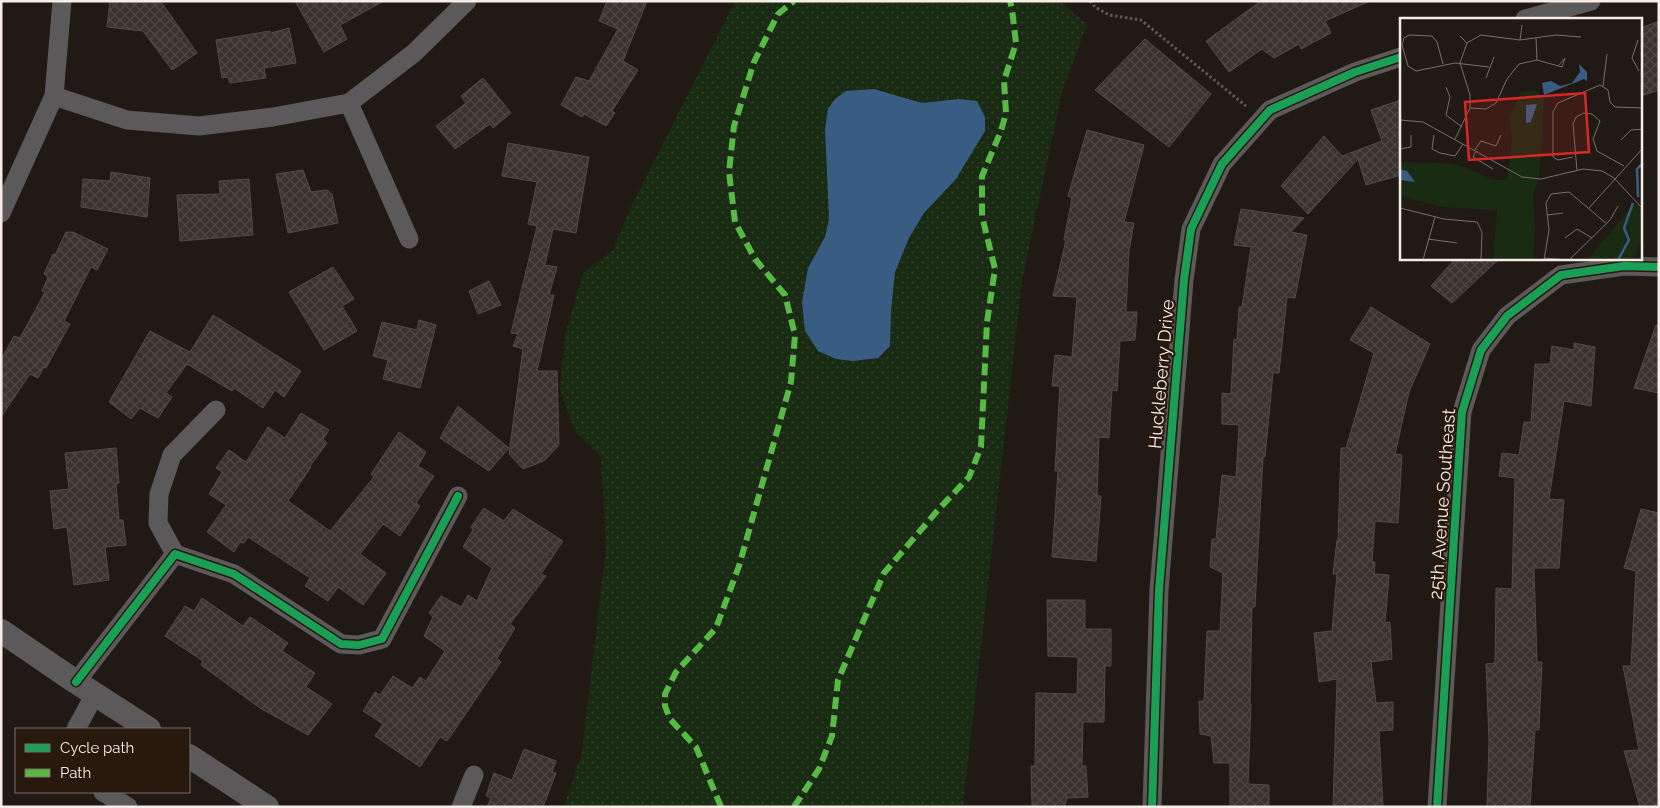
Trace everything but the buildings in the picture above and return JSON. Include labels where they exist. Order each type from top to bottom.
[{"type":"street","points":[[1,213],[54,96],[62,1]]},
{"type":"street","points":[[54,96],[127,120],[199,126],[273,117],[350,103],[414,53],[467,1]]},
{"type":"street","points":[[1529,18],[1592,1]]},
{"type":"street","name":"Huckleberry Drive","points":[[1152,807],[1159,590],[1183,290],[1191,229],[1222,164],[1270,110],[1355,72],[1400,56]]},
{"type":"street","points":[[350,103],[409,239]]},
{"type":"street","name":"25th Avenue Southeast","points":[[1437,807],[1462,412],[1481,350],[1507,316],[1561,275],[1624,266],[1659,267]]},
{"type":"street","points":[[216,410],[172,455],[159,494],[158,522],[175,554],[234,574],[341,644],[359,645],[382,639],[458,496]]},
{"type":"street","points":[[76,728],[85,688],[175,554]]},
{"type":"street","points":[[1,631],[146,728]]},
{"type":"street","points":[[190,757],[267,807]]},
{"type":"street","points":[[460,807],[474,775]]},
{"type":"street","points":[[106,793],[128,807]]},
{"type":"path","points":[[1090,1],[1095,7],[1109,15],[1141,20],[1262,119]]},
{"type":"green space","points":[[735,1],[1060,1],[1087,25],[1062,92],[1022,281],[963,807],[564,807],[582,752],[606,548],[601,457],[574,430],[560,389],[565,336],[583,273],[613,250],[631,207]]},
{"type":"water","points":[[874,89],[922,103],[959,99],[977,101],[985,117],[985,131],[956,179],[924,213],[909,238],[895,272],[890,346],[878,358],[853,361],[836,359],[818,351],[805,331],[802,302],[808,268],[825,237],[829,219],[825,129],[828,109],[835,99],[846,91]]},
{"type":"marked path","points":[[721,807],[696,747],[670,719],[665,706],[665,694],[676,672],[716,628],[739,566],[791,382],[795,335],[785,295],[755,259],[735,222],[729,172],[734,126],[754,62],[778,14],[794,1]]},
{"type":"marked path","points":[[794,807],[819,769],[832,736],[838,680],[884,573],[969,477],[981,447],[987,322],[995,269],[982,216],[982,176],[1001,131],[1006,113],[1004,81],[1016,43],[1010,1]]},
{"type":"cycle path","points":[[1152,807],[1159,590],[1184,280],[1191,229],[1222,164],[1270,110],[1355,72],[1400,57]]},
{"type":"cycle path","points":[[1437,807],[1462,412],[1481,350],[1507,316],[1561,275],[1624,266],[1659,267]]},
{"type":"cycle path","points":[[76,682],[175,554],[234,574],[341,644],[359,645],[382,639],[458,496]]}]
